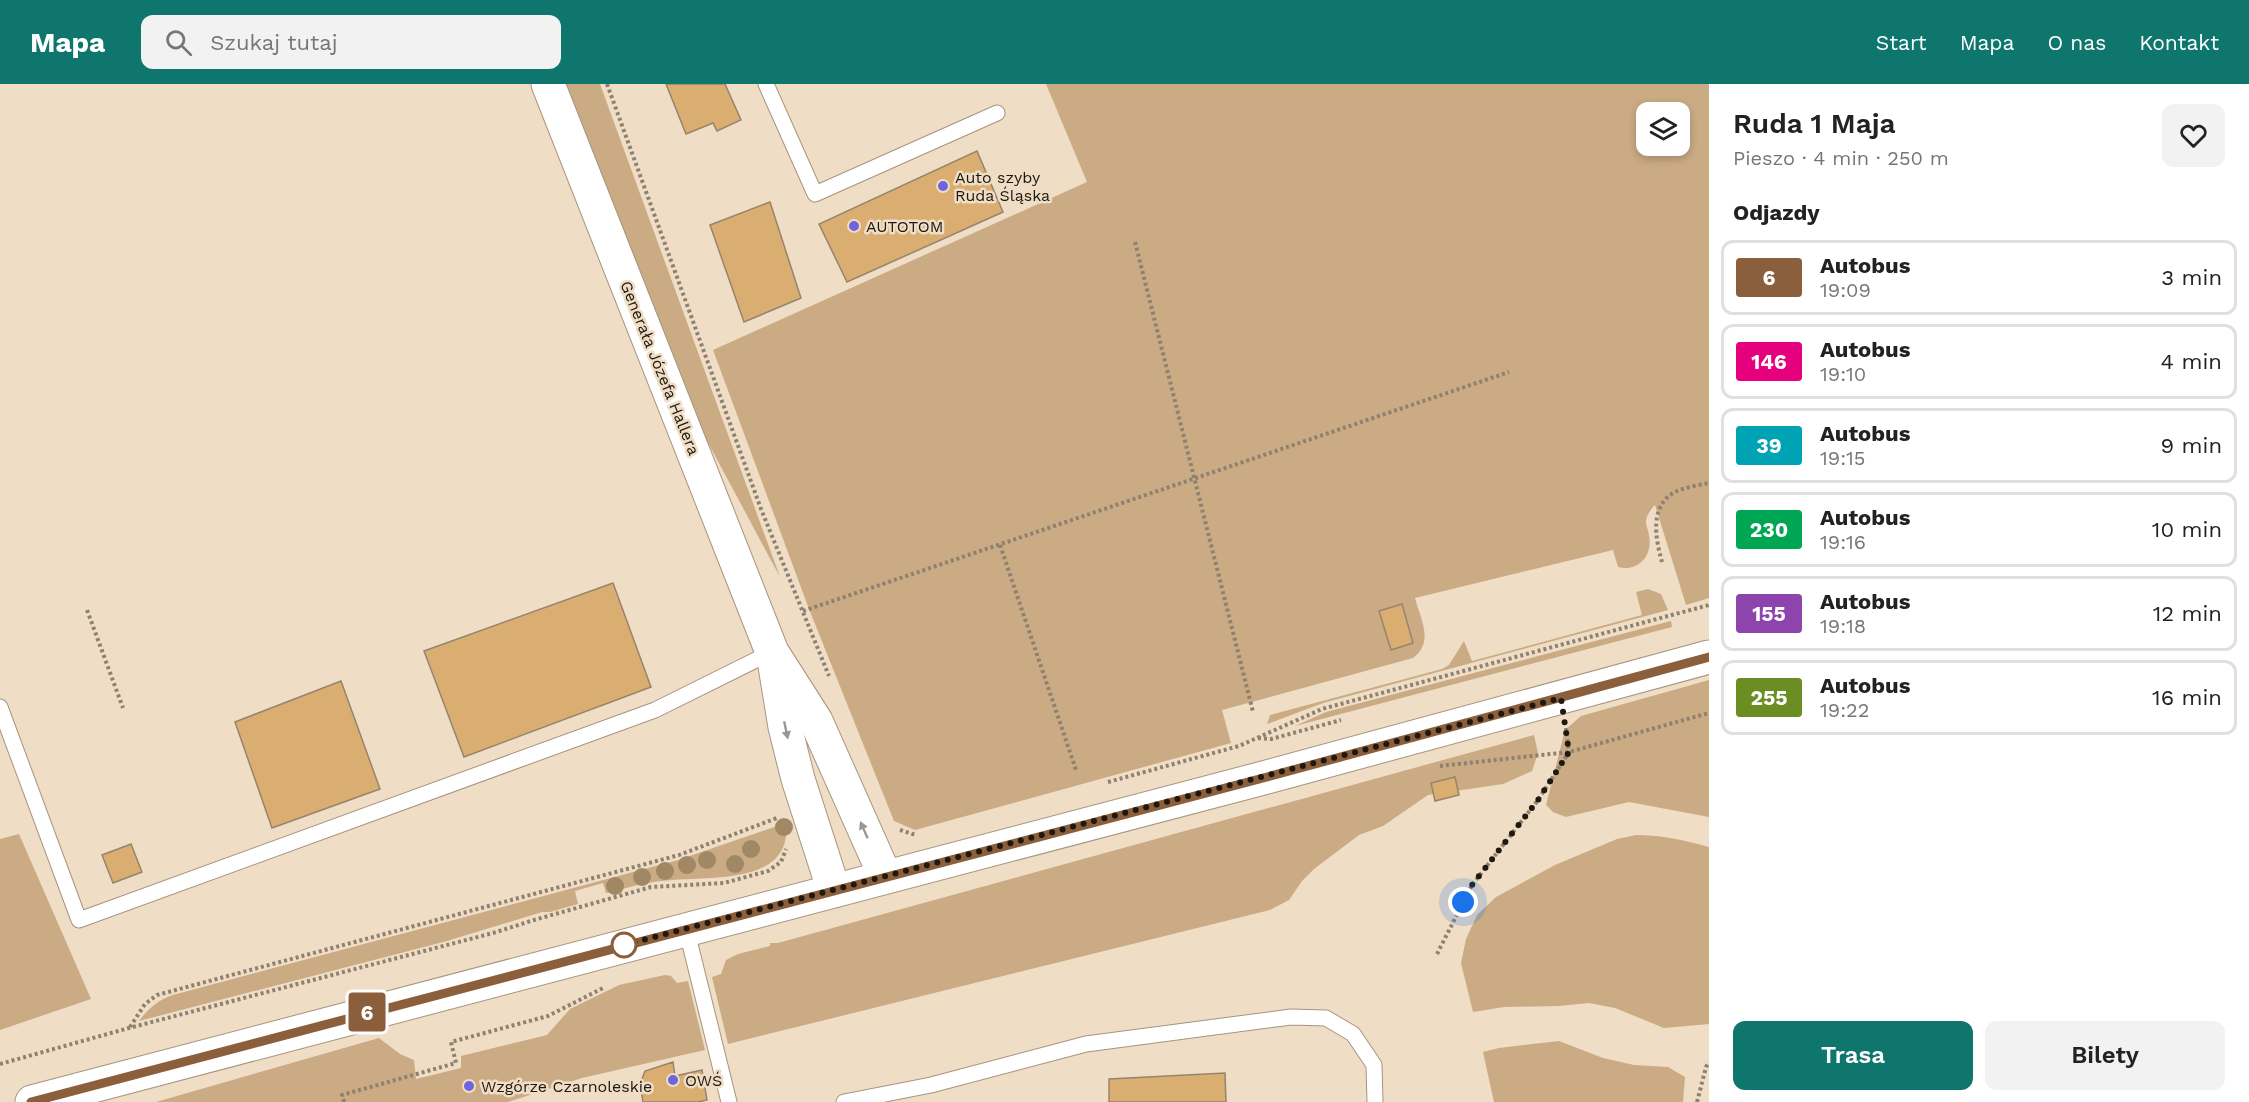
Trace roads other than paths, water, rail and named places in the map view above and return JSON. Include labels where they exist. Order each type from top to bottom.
[{"type":"street","name":"Generała Józefa Hallera","points":[[548,84],[772,652],[816,721],[885,876]]},
{"type":"street","name":"Generała Józefa Hallera","points":[[772,652],[785,727],[798,779],[834,891]]},
{"type":"street","points":[[32,1102],[1709,657]]},
{"type":"lane","points":[[766,84],[816,194],[997,113]]},
{"type":"lane","points":[[0,707],[79,920],[656,710],[772,652]]},
{"type":"lane","points":[[686,928],[729,1102]]},
{"type":"lane","points":[[844,1102],[931,1085],[1086,1044],[1291,1017],[1326,1018],[1353,1034],[1374,1065],[1376,1102]]},
{"type":"place","name":"Auto szyby Ruda Śląska","points":[[943,186]]},
{"type":"place","name":"AUTOTOM","points":[[854,226]]},
{"type":"place","name":"OWŚ","points":[[673,1080]]},
{"type":"place","name":"Wzgórze Czarnoleskie","points":[[469,1086]]}]
